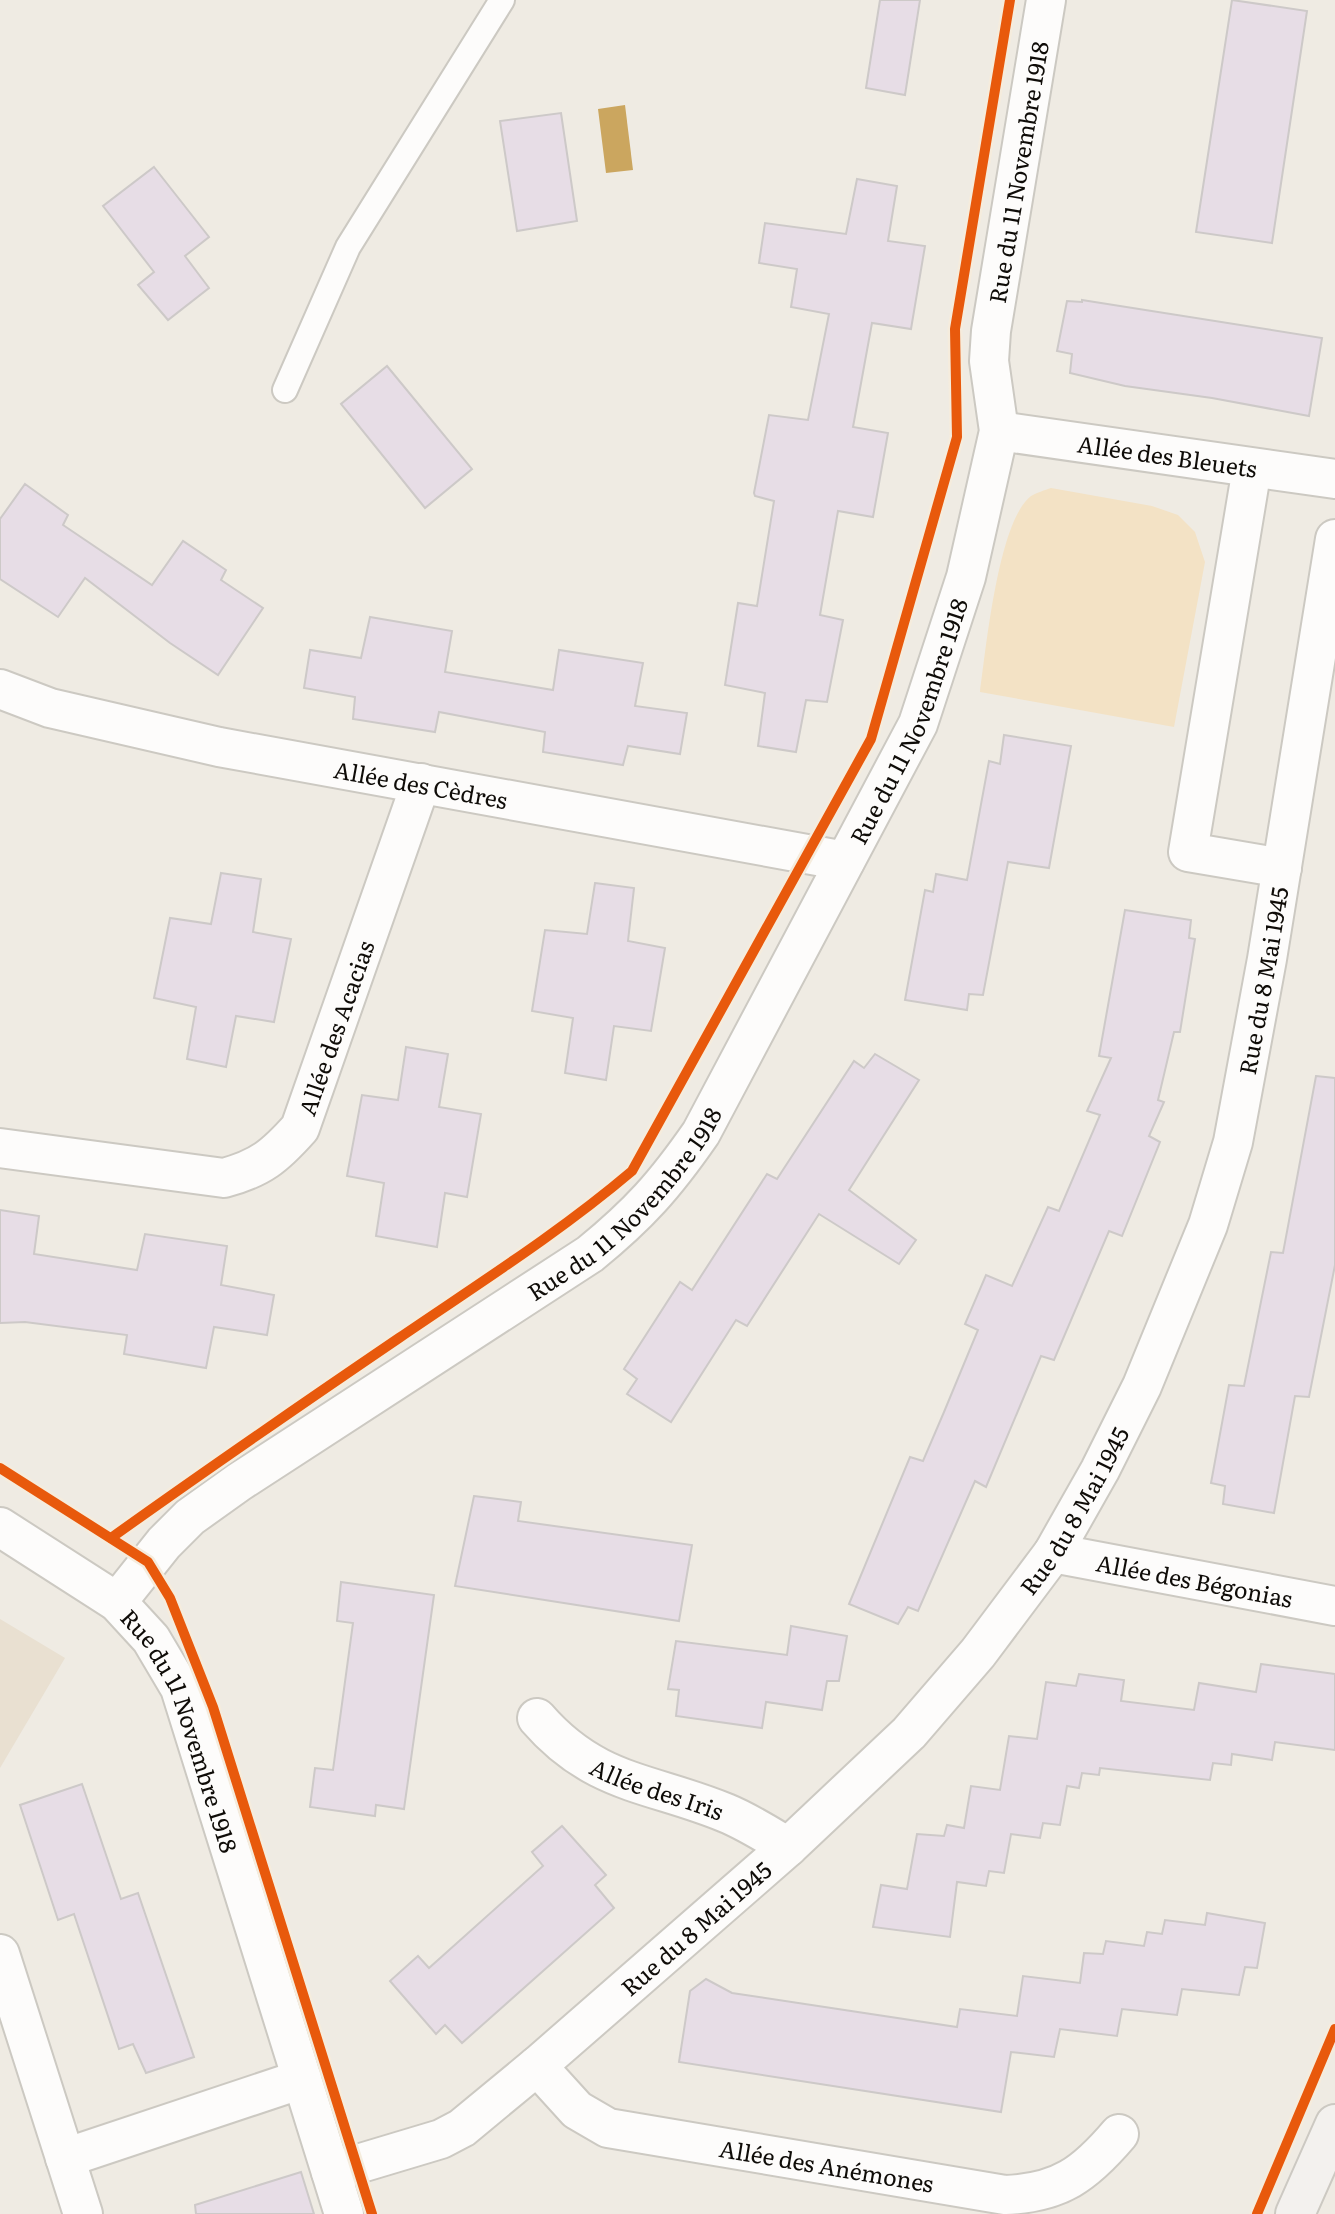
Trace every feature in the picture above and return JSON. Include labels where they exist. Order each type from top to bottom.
[{"type":"main road","points":[[1295,2214],[1335,2124]]},
{"type":"street","name":"Rue du 11 Novembre 1918","points":[[344,2214],[180,1688],[151,1639],[117,1602],[164,1543],[190,1517],[239,1482],[590,1254],[630,1221],[667,1183],[701,1133],[918,724],[935,680],[966,577],[999,430],[989,362],[991,331],[1046,0]]},
{"type":"street","name":"Allée des Bleuets","points":[[999,430],[1335,479]]},
{"type":"street","points":[[1252,467],[1188,852],[1282,868]]},
{"type":"street","name":"Rue du 8 Mai 1945","points":[[331,2172],[440,2139],[462,2128],[537,2066],[788,1847],[909,1732],[978,1653],[1053,1553],[1094,1481],[1142,1386],[1208,1225],[1233,1142],[1329,622],[1335,539]]},
{"type":"street","name":"Allée des Cèdres","points":[[0,689],[50,708],[219,747],[845,860]]},
{"type":"street","name":"Allée des Acacias","points":[[0,1148],[224,1178],[250,1171],[273,1158],[300,1128],[421,783]]},
{"type":"street","points":[[0,1527],[117,1602]]},
{"type":"street","name":"Allée des Bégonias","points":[[1053,1553],[1335,1605]]},
{"type":"street","name":"Allée des Iris","points":[[537,1718],[555,1739],[597,1769],[729,1814],[788,1847]]},
{"type":"street","points":[[0,1954],[83,2214]]},
{"type":"street","name":"Allée des Anémones","points":[[537,2066],[577,2110],[608,2128],[913,2198],[1005,2195],[1050,2190],[1074,2178],[1119,2134]]},
{"type":"street","points":[[65,2158],[302,2079]]},
{"type":"lane","points":[[285,390],[359,228],[502,0]]},
{"type":"shaded area","points":[[625,105],[633,170],[606,173],[598,109]]},
{"type":"shaded area","points":[[1051,488],[1152,506],[1178,515],[1195,532],[1205,562],[1174,727],[980,692],[995,588],[1010,531],[1020,510],[1031,496]]},
{"type":"shaded area","points":[[0,1619],[65,1658],[0,1768]]},
{"type":"building","points":[[880,0],[920,0],[905,95],[866,88]]},
{"type":"building","points":[[1232,0],[1307,11],[1272,243],[1196,232]]},
{"type":"building","points":[[561,113],[577,221],[517,231],[500,121]]},
{"type":"building","points":[[154,167],[209,237],[185,256],[209,288],[168,320],[138,285],[154,272],[103,206]]},
{"type":"building","points":[[857,179],[897,186],[888,241],[925,246],[911,329],[872,323],[853,427],[888,433],[873,517],[838,511],[820,615],[843,620],[827,702],[806,700],[796,752],[758,746],[765,693],[725,685],[738,603],[757,606],[774,501],[755,496],[754,493],[769,415],[808,420],[829,314],[791,307],[797,269],[759,263],[765,223],[846,234]]},
{"type":"building","points":[[1082,300],[1322,338],[1309,416],[1212,398],[1125,386],[1070,373],[1072,354],[1057,351],[1067,301]]},
{"type":"building","points":[[387,366],[472,469],[425,508],[341,404]]},
{"type":"building","points":[[25,484],[68,515],[63,525],[152,585],[183,541],[226,570],[221,580],[263,608],[218,675],[170,643],[85,578],[58,617],[0,579],[0,519]]},
{"type":"building","points":[[370,617],[452,631],[445,672],[553,690],[559,650],[643,663],[635,706],[687,713],[680,754],[628,746],[623,765],[543,752],[545,732],[439,712],[435,732],[353,719],[355,697],[304,688],[310,650],[361,658]]},
{"type":"building","points":[[1004,735],[1071,746],[1049,868],[1008,862],[983,995],[969,994],[967,1010],[905,1000],[925,890],[933,892],[936,874],[967,880],[989,761],[1000,764]]},
{"type":"building","points":[[221,873],[261,879],[253,932],[291,939],[274,1022],[236,1016],[226,1067],[187,1059],[196,1007],[154,998],[170,918],[211,924]]},
{"type":"building","points":[[595,883],[634,888],[628,941],[665,948],[651,1031],[614,1026],[606,1080],[565,1073],[573,1018],[532,1011],[545,930],[587,934]]},
{"type":"building","points":[[1125,910],[1191,920],[1189,938],[1195,939],[1180,1032],[1174,1032],[1158,1100],[1164,1102],[1149,1136],[1160,1142],[1122,1236],[1109,1231],[1054,1360],[1041,1356],[986,1487],[975,1481],[918,1611],[908,1607],[898,1624],[849,1604],[910,1457],[923,1461],[944,1412],[978,1330],[965,1324],[986,1275],[1012,1286],[1048,1207],[1059,1211],[1100,1115],[1087,1111],[1111,1058],[1099,1056]]},
{"type":"building","points":[[406,1047],[448,1054],[439,1107],[481,1114],[467,1197],[445,1193],[437,1247],[376,1236],[384,1183],[347,1176],[362,1095],[398,1100]]},
{"type":"building","points":[[875,1054],[919,1080],[849,1190],[916,1240],[899,1264],[819,1214],[747,1326],[736,1320],[671,1422],[627,1394],[637,1379],[624,1369],[680,1282],[692,1290],[767,1174],[777,1179],[854,1061],[864,1068]]},
{"type":"building","points":[[1316,1076],[1335,1078],[1335,1265],[1309,1397],[1295,1396],[1274,1513],[1223,1504],[1225,1486],[1211,1483],[1229,1385],[1244,1386],[1271,1252],[1283,1253]]},
{"type":"building","points":[[0,1210],[39,1216],[34,1254],[137,1270],[145,1234],[227,1246],[221,1285],[274,1295],[267,1335],[214,1327],[206,1368],[124,1354],[127,1335],[25,1322],[0,1323]]},
{"type":"building","points":[[474,1496],[521,1502],[518,1521],[692,1545],[679,1621],[455,1586]]},
{"type":"building","points":[[341,1582],[434,1595],[404,1809],[376,1805],[375,1816],[310,1807],[315,1768],[333,1770],[353,1623],[337,1621]]},
{"type":"building","points":[[791,1626],[847,1636],[839,1681],[827,1681],[822,1710],[766,1702],[762,1728],[676,1716],[679,1690],[668,1689],[676,1641],[787,1655]]},
{"type":"building","points":[[1261,1664],[1335,1674],[1335,1750],[1275,1742],[1272,1760],[1232,1754],[1231,1765],[1213,1763],[1210,1780],[1100,1768],[1099,1775],[1082,1773],[1079,1788],[1067,1786],[1060,1825],[1043,1823],[1040,1838],[1011,1834],[1004,1873],[989,1871],[986,1886],[957,1882],[950,1937],[873,1927],[881,1885],[907,1889],[917,1834],[944,1836],[947,1825],[964,1828],[971,1786],[1000,1790],[1009,1736],[1037,1739],[1046,1682],[1076,1686],[1079,1674],[1124,1680],[1121,1701],[1194,1710],[1199,1683],[1256,1692]]},
{"type":"building","points":[[82,1784],[121,1899],[138,1893],[194,2057],[146,2073],[133,2044],[119,2049],[74,1914],[58,1920],[20,1805]]},
{"type":"building","points":[[562,1826],[606,1875],[595,1885],[614,1908],[462,2043],[445,2025],[436,2034],[390,1981],[418,1956],[429,1968],[543,1866],[532,1852]]},
{"type":"building","points":[[1207,1913],[1265,1923],[1257,1968],[1245,1967],[1239,1995],[1182,1989],[1177,2015],[1122,2009],[1117,2036],[1060,2029],[1054,2057],[1011,2052],[1001,2112],[679,2062],[690,1991],[706,1979],[732,1993],[957,2027],[960,2009],[1017,2016],[1023,1976],[1080,1983],[1084,1953],[1103,1954],[1106,1941],[1144,1946],[1147,1932],[1162,1934],[1165,1920],[1205,1925]]},
{"type":"building","points":[[301,2172],[314,2214],[196,2214],[195,2205]]},
{"type":"cycle path","points":[[111,1538],[518,1257],[576,1216],[632,1171],[871,739],[957,437],[955,329],[1010,0]]},
{"type":"cycle path","points":[[0,1468],[148,1562],[170,1598],[213,1707],[372,2214]]},
{"type":"cycle path","points":[[1257,2214],[1335,2029]]}]
